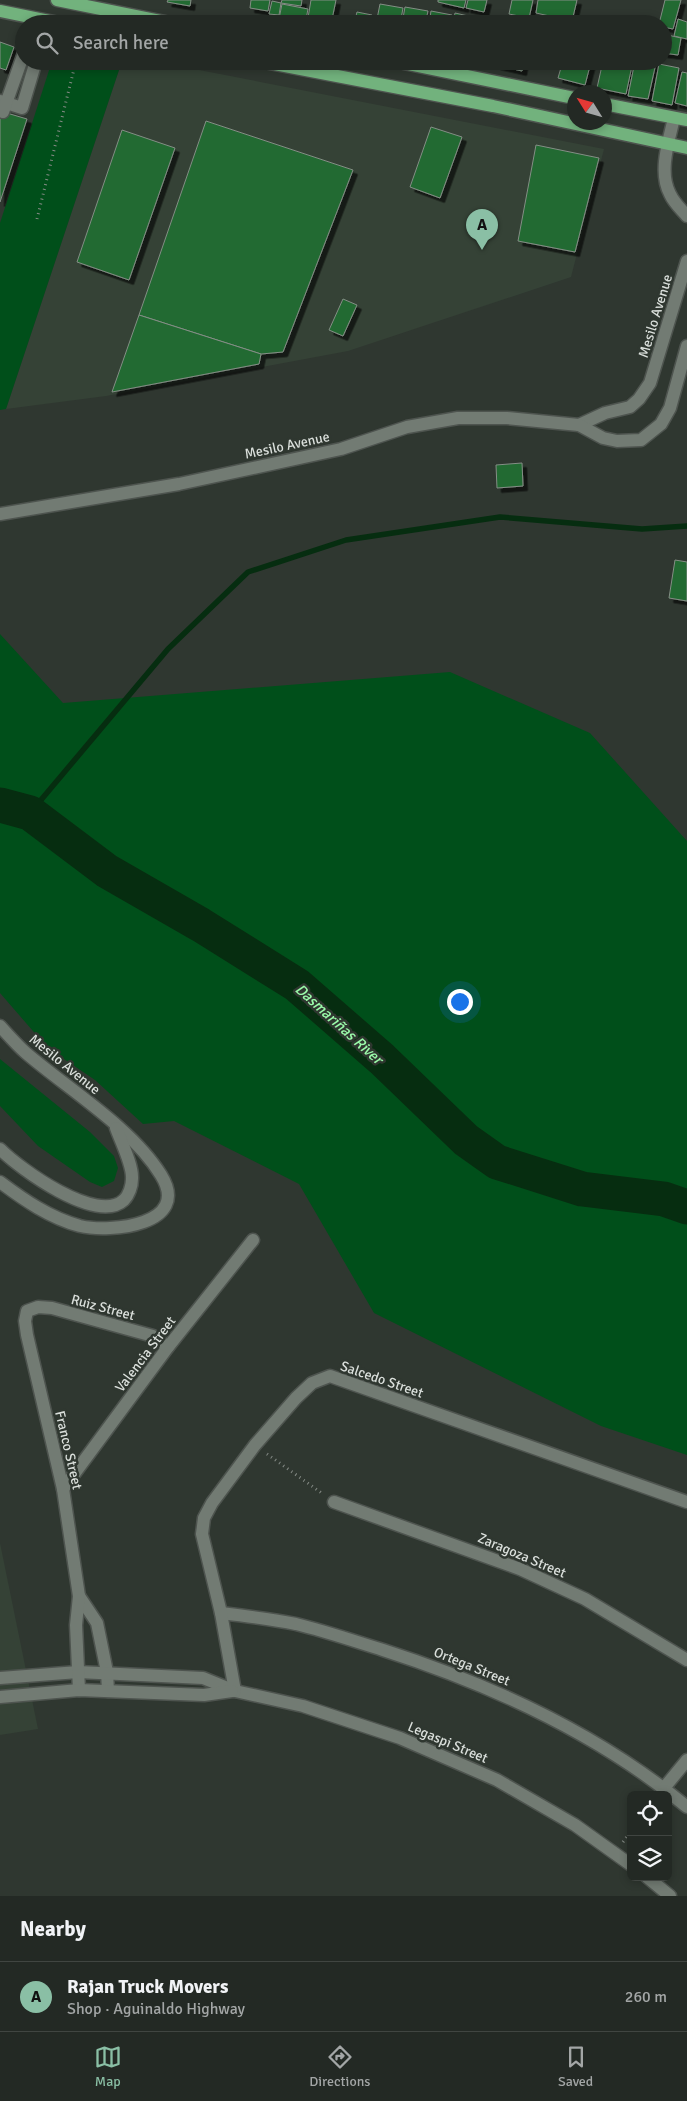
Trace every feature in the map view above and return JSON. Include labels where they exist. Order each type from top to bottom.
[{"type":"main road","points":[[57,0],[131,15]]},
{"type":"main road","points":[[0,11],[16,15]]},
{"type":"main road","points":[[306,70],[493,106],[687,148]]},
{"type":"main road","points":[[438,70],[567,97]]},
{"type":"main road","points":[[612,106],[687,120]]},
{"type":"street","points":[[17,70],[2,106],[22,108],[33,70]]},
{"type":"street","points":[[674,118],[664,174],[669,193],[687,215]]},
{"type":"street","name":"Mesilo Avenue","points":[[579,425],[605,413],[630,407],[639,400],[650,383],[685,276],[687,261]]},
{"type":"street","name":"Mesilo Avenue","points":[[0,514],[179,484],[341,449],[407,427],[458,418],[506,418],[579,425],[603,438],[617,441],[641,440],[661,424],[670,408],[687,346]]},
{"type":"street","name":"Mesilo Avenue","points":[[0,1026],[24,1052],[114,1123],[145,1154],[162,1175],[168,1189],[167,1204],[161,1212],[152,1218],[131,1227],[109,1229],[80,1226],[52,1215],[21,1198],[0,1182]]},
{"type":"street","points":[[0,1149],[11,1160],[33,1176],[63,1193],[88,1204],[117,1205],[126,1198],[131,1189],[133,1178],[114,1123]]},
{"type":"street","name":"Valencia Street","points":[[63,1489],[168,1347],[253,1240]]},
{"type":"street","name":"Ruiz Street","points":[[27,1311],[38,1307],[52,1308],[153,1336],[168,1347]]},
{"type":"street","name":"Franco Street","points":[[27,1311],[25,1321],[27,1335],[63,1489],[79,1596],[76,1626],[79,1690]]},
{"type":"street","name":"Salcedo Street","points":[[234,1691],[221,1613],[202,1534],[204,1518],[212,1503],[255,1445],[296,1398],[312,1384],[330,1376],[687,1502]]},
{"type":"street","name":"Zaragoza Street","points":[[334,1502],[520,1569],[585,1599],[687,1660]]},
{"type":"street","name":"Franco Street","points":[[79,1596],[97,1623],[107,1672],[108,1691]]},
{"type":"street","name":"Ortega Street","points":[[221,1613],[295,1624],[342,1637],[475,1682],[560,1722],[664,1788],[687,1806]]},
{"type":"street","name":"Legaspi Street","points":[[0,1678],[78,1672],[204,1678],[234,1691],[303,1706],[400,1738],[497,1780],[574,1824],[627,1862]]},
{"type":"street","name":"Legaspi Street","points":[[0,1697],[79,1690],[204,1695],[234,1691]]},
{"type":"street","points":[[664,1788],[687,1760]]},
{"type":"street","points":[[652,1881],[670,1896]]},
{"type":"path","points":[[37,219],[74,70]]},
{"type":"path","points":[[255,1445],[334,1502]]},
{"type":"shaded area","points":[[119,70],[199,70],[604,149],[571,277],[348,351],[106,396],[6,409]]},
{"type":"shaded area","points":[[0,1543],[38,1729],[0,1735]]},
{"type":"green space","points":[[49,70],[119,70],[6,409],[0,410],[0,223]]},
{"type":"green space","points":[[0,634],[63,703],[450,672],[590,733],[687,841],[687,1455],[601,1426],[374,1313],[299,1184],[174,1121],[143,1124],[95,1080],[58,1055],[39,1038],[0,993]]},
{"type":"green space","points":[[0,1059],[90,1132],[114,1156],[118,1168],[114,1181],[102,1187],[90,1182],[38,1146],[0,1106]]},
{"type":"building","points":[[168,0],[191,0],[190,6],[167,2]]},
{"type":"building","points":[[251,0],[270,0],[268,11],[250,8]]},
{"type":"building","points":[[282,0],[302,0],[301,6],[281,3]]},
{"type":"building","points":[[311,0],[336,0],[333,15],[308,15]]},
{"type":"building","points":[[438,0],[466,0],[464,8],[438,2]]},
{"type":"building","points":[[468,0],[487,0],[484,12],[466,8]]},
{"type":"building","points":[[512,0],[533,0],[530,15],[509,14]]},
{"type":"building","points":[[538,0],[577,0],[573,15],[545,15],[536,13]]},
{"type":"building","points":[[665,0],[681,0],[673,29],[672,15],[661,15]]},
{"type":"building","points":[[272,1],[281,3],[279,15],[269,14]]},
{"type":"building","points":[[282,4],[308,9],[307,15],[280,15]]},
{"type":"building","points":[[380,4],[403,8],[402,15],[378,15]]},
{"type":"building","points":[[405,7],[428,11],[427,15],[404,15]]},
{"type":"building","points":[[431,11],[452,15],[430,15]]},
{"type":"building","points":[[357,12],[372,15],[356,15]]},
{"type":"building","points":[[678,19],[687,22],[687,39],[674,36]]},
{"type":"building","points":[[672,36],[681,38],[678,55],[672,54]]},
{"type":"building","points":[[0,42],[14,47],[6,70],[0,68]]},
{"type":"building","points":[[672,67],[679,68],[672,105],[652,101],[658,70],[672,70]]},
{"type":"building","points":[[560,70],[589,70],[585,85],[558,78]]},
{"type":"building","points":[[601,70],[631,70],[626,94],[612,91],[612,85],[598,85]]},
{"type":"building","points":[[633,70],[654,70],[648,99],[628,96]]},
{"type":"building","points":[[682,72],[687,73],[687,106],[675,103]]},
{"type":"building","points":[[0,111],[27,119],[0,202]]},
{"type":"building","points":[[206,121],[353,170],[283,352],[261,354],[139,315]]},
{"type":"building","points":[[431,127],[462,137],[440,198],[410,187]]},
{"type":"building","points":[[122,130],[175,148],[129,280],[77,262]]},
{"type":"building","points":[[536,145],[599,158],[575,252],[518,241]]},
{"type":"building","points":[[343,299],[357,305],[343,336],[329,330]]},
{"type":"building","points":[[139,315],[261,354],[259,364],[112,392]]},
{"type":"building","points":[[522,463],[523,486],[497,488],[496,465]]},
{"type":"building","points":[[675,560],[687,562],[687,601],[669,598]]},
{"type":"waterway","points":[[30,813],[168,649],[248,572],[346,540],[500,517],[642,529],[687,526]]},
{"type":"waterway","name":"Dasmariñas River","points":[[0,805],[30,813],[107,871],[201,925],[297,985],[382,1059],[466,1140],[497,1162],[582,1189],[664,1199],[687,1207]]},
{"type":"place","name":"Rajan Truck Movers","points":[[482,250]]}]
